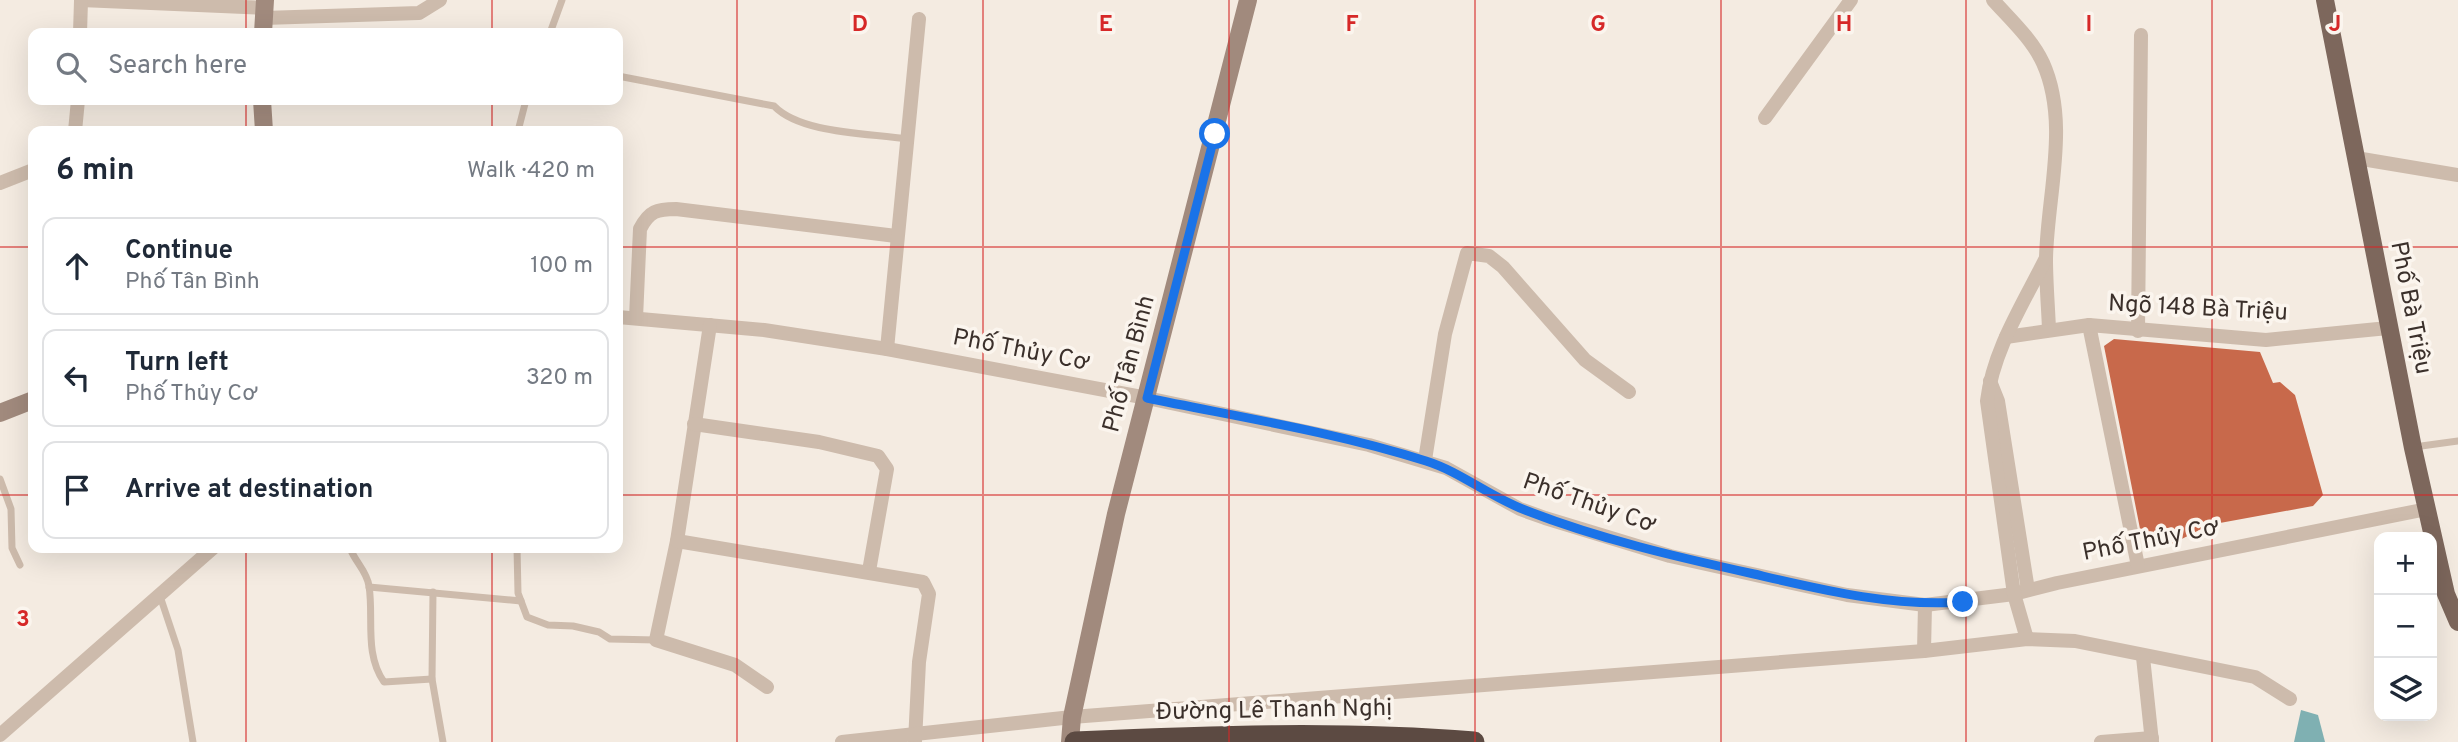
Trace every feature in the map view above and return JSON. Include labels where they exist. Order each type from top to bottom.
[{"type":"highway","name":"Đường Lê Thanh Nghị","points":[[1072,742],[1252,734],[1402,736],[1474,742]]},
{"type":"main road","name":"Phố Bà Triệu","points":[[2325,0],[2413,447],[2446,594],[2458,622]]},
{"type":"street","points":[[80,28],[81,0],[264,15],[419,13],[440,0]]},
{"type":"street","name":"Phố Tân Bình","points":[[1072,742],[1072,717],[1116,514],[1248,0]]},
{"type":"street","points":[[1765,118],[1851,0]]},
{"type":"street","points":[[1993,0],[2025,35],[2043,62],[2054,100],[2055,136],[2046,258],[2049,328]]},
{"type":"street","points":[[887,349],[919,19]]},
{"type":"street","points":[[2137,331],[2141,35]]},
{"type":"street","points":[[75,126],[78,105]]},
{"type":"street","points":[[262,105],[264,126]]},
{"type":"street","points":[[2356,158],[2458,175]]},
{"type":"street","points":[[0,183],[28,172]]},
{"type":"street","points":[[636,318],[640,229],[646,216],[657,209],[676,209],[896,236]]},
{"type":"street","points":[[1424,460],[1445,334],[1467,253],[1489,257],[1503,267],[1585,360],[1629,392]]},
{"type":"street","points":[[2027,639],[2015,550],[1987,401],[1990,379],[2006,337],[2046,258]]},
{"type":"street","name":"Phố Thủy Cơ","points":[[623,317],[764,330],[887,349],[1147,398],[1369,445],[1446,468],[1520,509],[1670,556],[1847,595],[1925,605],[2021,592],[2427,509]]},
{"type":"street","points":[[710,325],[677,541],[656,640],[735,665],[766,687]]},
{"type":"street","points":[[2089,325],[2138,566]]},
{"type":"street","name":"Ngõ 148 Bà Triệu","points":[[2006,337],[2049,328],[2089,325],[2266,340],[2388,328]]},
{"type":"street","points":[[0,413],[28,402]]},
{"type":"street","points":[[694,424],[819,442],[878,456],[887,469],[869,571]]},
{"type":"street","points":[[677,541],[909,578],[927,586],[928,605],[919,662],[916,738]]},
{"type":"street","points":[[0,734],[207,553]]},
{"type":"street","points":[[1924,650],[1925,605]]},
{"type":"street","points":[[842,742],[916,738],[1072,717],[1924,650],[2027,639],[2075,641],[2143,657],[2255,677],[2290,699]]},
{"type":"street","points":[[2101,742],[2152,740],[2143,657]]},
{"type":"lane","points":[[552,28],[562,0]]},
{"type":"lane","points":[[623,77],[774,106],[784,116],[808,125],[907,139]]},
{"type":"lane","points":[[519,126],[525,105]]},
{"type":"lane","points":[[2413,447],[2458,441]]},
{"type":"lane","points":[[0,479],[10,509],[12,548],[20,565]]},
{"type":"lane","points":[[353,553],[366,573],[372,647],[384,682],[432,679]]},
{"type":"lane","points":[[517,553],[521,601],[527,617],[548,625],[573,626],[610,639],[656,640]]},
{"type":"lane","points":[[369,587],[521,601]]},
{"type":"lane","points":[[433,592],[432,679],[443,742]]},
{"type":"lane","points":[[159,593],[178,650],[193,742]]},
{"type":"water","points":[[2301,710],[2318,715],[2325,742],[2294,742]]},
{"type":"building","points":[[2114,339],[2260,352],[2273,383],[2280,382],[2295,395],[2323,495],[2313,506],[2209,525],[2172,544],[2144,549],[2104,346]]},
{"type":"route","points":[[1215,134],[1147,398],[1369,445],[1424,460],[1461,475],[1520,509],[1670,556],[1847,595],[1925,605],[1963,602]]}]
